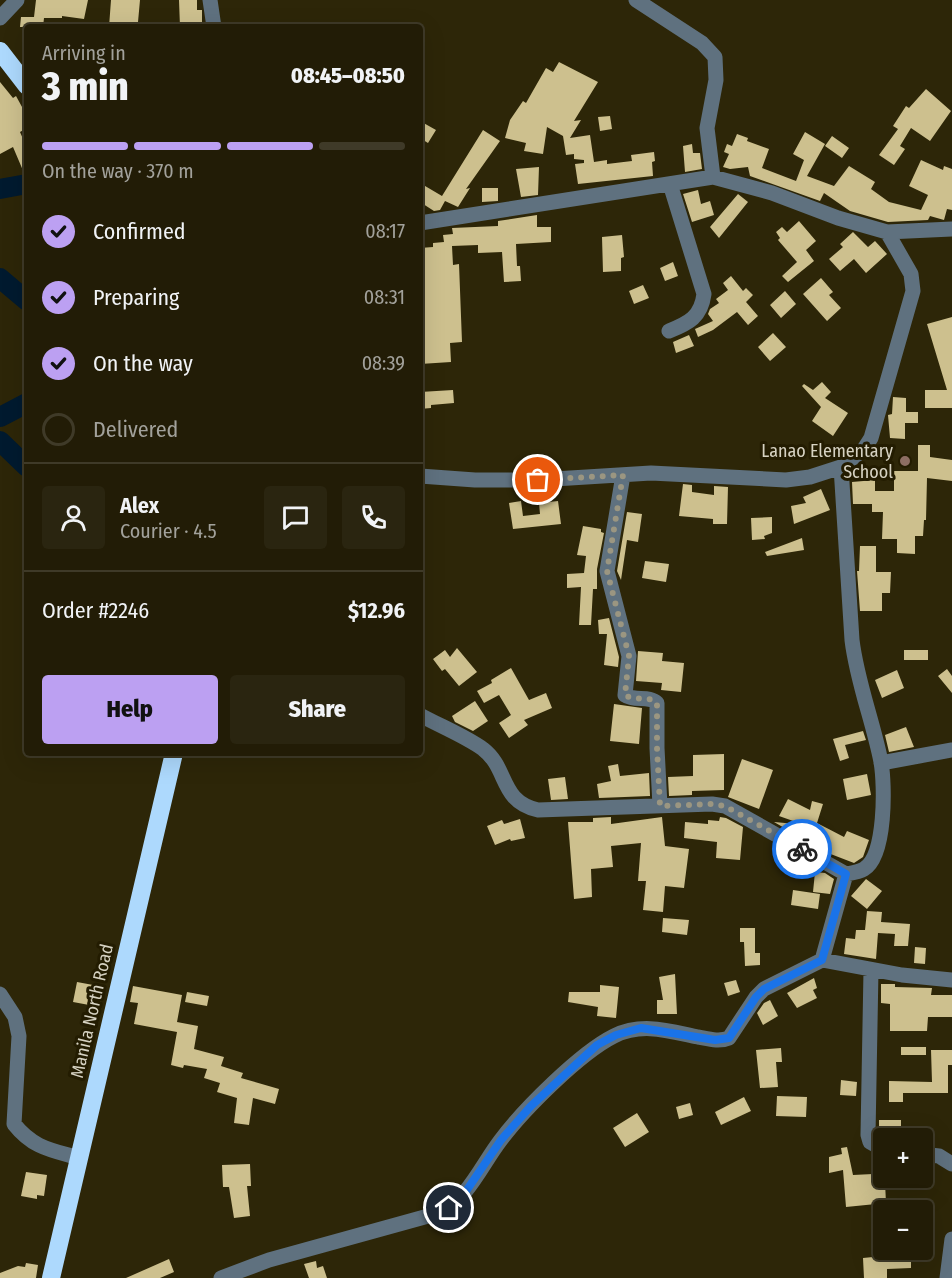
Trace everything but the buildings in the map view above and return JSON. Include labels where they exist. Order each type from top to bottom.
[{"type":"highway","points":[[12,60],[24,81]]},
{"type":"highway","name":"Manila North Road","points":[[51,1278],[173,756]]},
{"type":"street","points":[[0,18],[17,0]]},
{"type":"street","points":[[210,0],[214,24]]},
{"type":"street","points":[[636,0],[702,43],[715,57],[716,80],[707,128],[713,177]]},
{"type":"street","points":[[423,223],[713,177],[772,193],[838,218],[887,232],[952,229]]},
{"type":"street","points":[[669,331],[694,319],[703,302],[704,294],[670,184]]},
{"type":"street","points":[[423,476],[475,480],[538,480],[651,473],[786,480],[810,477],[841,467],[864,449],[871,438],[913,291],[911,274],[887,232]]},
{"type":"street","points":[[423,717],[483,749],[498,768],[514,799],[525,807],[538,810],[712,804],[725,806],[846,874],[865,868],[874,857],[881,834],[881,763],[855,666],[841,467]]},
{"type":"street","points":[[623,475],[607,571],[629,656],[625,695],[631,699],[652,699],[657,703],[660,806]]},
{"type":"street","points":[[881,763],[952,750]]},
{"type":"street","points":[[822,960],[846,874]]},
{"type":"street","points":[[221,1278],[269,1260],[449,1208],[460,1200],[501,1140],[531,1106],[597,1045],[616,1035],[641,1028],[715,1040],[729,1038],[756,997],[764,989],[822,960],[871,970],[952,980]]},
{"type":"street","points":[[871,970],[867,1135],[873,1144]]},
{"type":"street","points":[[0,994],[15,1017],[19,1036],[14,1124],[27,1139],[37,1146],[79,1158]]},
{"type":"street","points":[[933,1155],[939,1156],[952,1164]]},
{"type":"street","points":[[946,1278],[952,1239]]},
{"type":"waterway","points":[[0,189],[24,185]]},
{"type":"waterway","points":[[0,278],[24,298]]},
{"type":"waterway","points":[[0,417],[24,405]]},
{"type":"waterway","points":[[0,441],[24,464]]},
{"type":"way so far","points":[[538,480],[623,475],[607,571],[608,580],[611,583],[627,642],[629,656],[625,695],[631,699],[652,699],[657,703],[660,806],[712,804],[725,806],[802,849]]},
{"type":"place","name":"Lanao Elementary School","points":[[905,461]]},
{"type":"route","points":[[449,1208],[460,1200],[501,1140],[531,1106],[597,1045],[616,1035],[641,1028],[724,1040],[734,1033],[756,997],[764,989],[822,960],[846,874],[802,849]]}]
